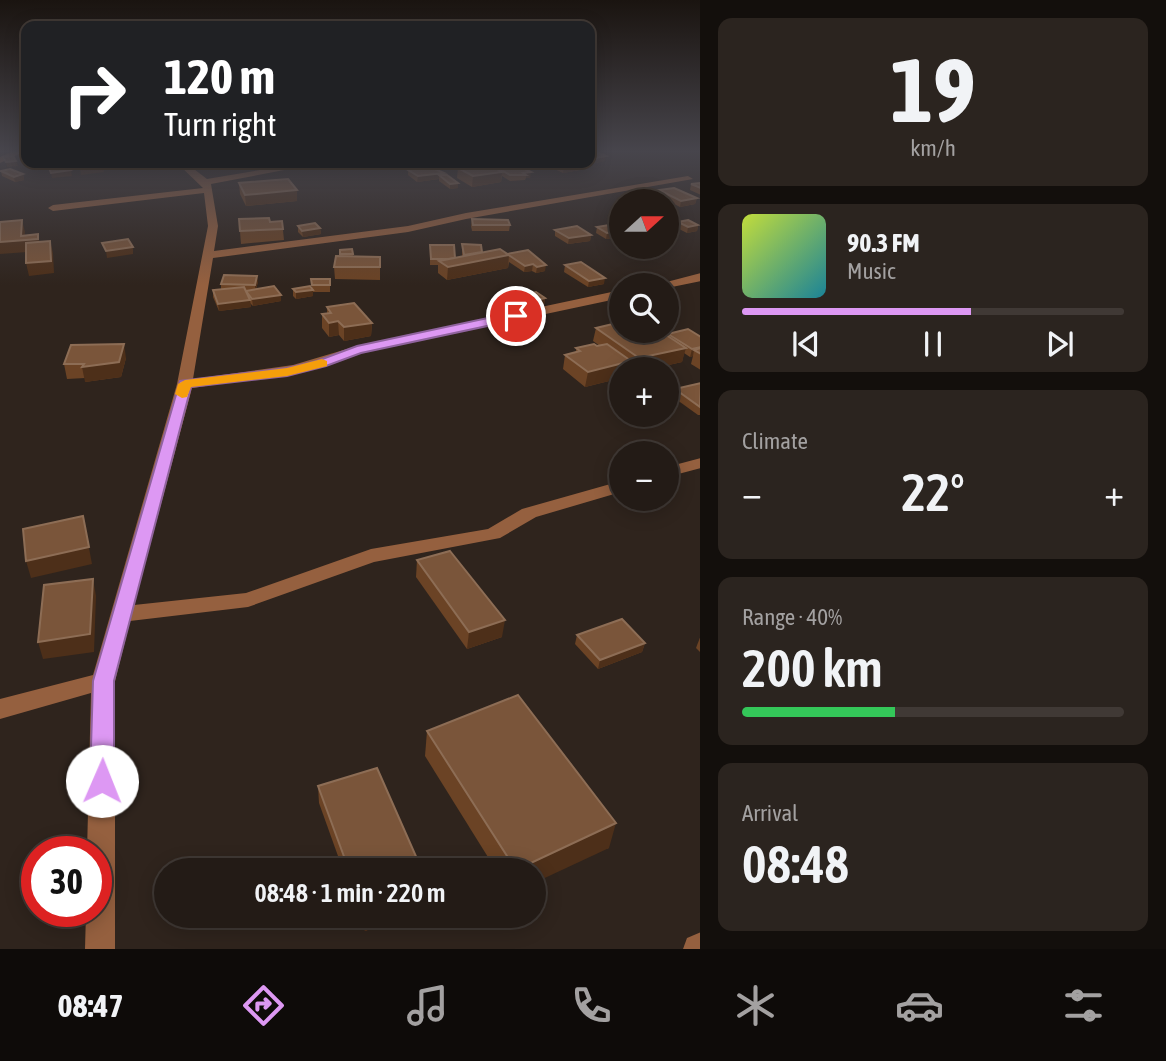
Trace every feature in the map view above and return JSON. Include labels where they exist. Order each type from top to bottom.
[{"type":"street","points":[[53,208],[135,196]]},
{"type":"street","points":[[100,949],[103,681],[185,384],[213,226],[209,196]]},
{"type":"street","points":[[206,255],[408,229],[585,196]]},
{"type":"street","points":[[679,281],[700,277]]},
{"type":"street","points":[[185,384],[287,372],[322,364],[357,350],[609,297]]},
{"type":"street","points":[[679,469],[700,463]]},
{"type":"street","points":[[123,614],[248,600],[371,556],[493,534],[529,513],[609,490]]},
{"type":"street","points":[[0,709],[103,681]]},
{"type":"building","points":[[679,196],[697,198],[681,201],[679,200]]},
{"type":"building","points":[[269,218],[270,222],[282,221],[283,229],[240,231],[239,219]]},
{"type":"building","points":[[472,219],[508,220],[510,225],[473,225]]},
{"type":"building","points":[[22,220],[21,236],[38,234],[38,239],[0,242],[0,222]]},
{"type":"building","points":[[688,220],[698,225],[688,227],[679,222]]},
{"type":"building","points":[[315,223],[320,228],[302,231],[298,226]]},
{"type":"building","points":[[609,225],[609,233],[607,233],[597,227]]},
{"type":"building","points":[[577,226],[591,235],[569,238],[555,230]]},
{"type":"building","points":[[128,239],[133,247],[106,251],[102,243]]},
{"type":"building","points":[[50,241],[51,261],[26,263],[26,243]]},
{"type":"building","points":[[462,244],[481,245],[482,252],[464,255]]},
{"type":"building","points":[[430,245],[454,245],[455,258],[431,259]]},
{"type":"building","points":[[352,249],[353,254],[340,254],[340,250]]},
{"type":"building","points":[[500,249],[509,255],[448,267],[439,261]]},
{"type":"building","points":[[528,250],[546,265],[525,266],[507,254]]},
{"type":"building","points":[[336,256],[380,257],[380,267],[334,267]]},
{"type":"building","points":[[581,262],[605,278],[589,281],[565,265]]},
{"type":"building","points":[[224,275],[257,276],[255,285],[221,284]]},
{"type":"building","points":[[311,279],[330,279],[330,285],[312,285]]},
{"type":"building","points":[[274,286],[281,295],[252,299],[246,291]]},
{"type":"building","points":[[310,286],[313,290],[296,292],[293,289]]},
{"type":"building","points":[[244,287],[250,300],[218,304],[213,290]]},
{"type":"building","points":[[536,292],[545,298],[507,307],[498,301]]},
{"type":"building","points":[[354,303],[372,323],[344,327],[338,321],[329,323],[322,314],[331,313],[327,307]]},
{"type":"building","points":[[609,325],[609,337],[596,328]]},
{"type":"building","points":[[688,329],[700,336],[700,347],[692,349],[679,341],[679,331]]},
{"type":"building","points":[[618,343],[678,343],[686,348],[644,357],[638,357]]},
{"type":"building","points":[[124,344],[119,362],[82,367],[84,364],[64,364],[71,345]]},
{"type":"building","points":[[607,344],[625,357],[609,357],[609,367],[588,372],[565,355],[580,351],[576,348]]},
{"type":"building","points":[[700,383],[700,407],[679,392],[679,388]]},
{"type":"building","points":[[83,516],[89,547],[26,561],[23,529]]},
{"type":"building","points":[[450,551],[505,620],[469,632],[417,560]]},
{"type":"building","points":[[93,579],[90,634],[38,642],[44,585]]},
{"type":"building","points":[[622,619],[645,643],[600,660],[577,635]]},
{"type":"building","points":[[518,695],[616,823],[542,858],[508,858],[427,731]]},
{"type":"building","points":[[377,768],[417,858],[345,858],[318,786]]},
{"type":"slow traffic","points":[[182,394],[185,384],[287,372],[322,363]]},
{"type":"route","points":[[102,781],[103,681],[185,384],[287,372],[322,364],[357,350],[516,316]]}]
